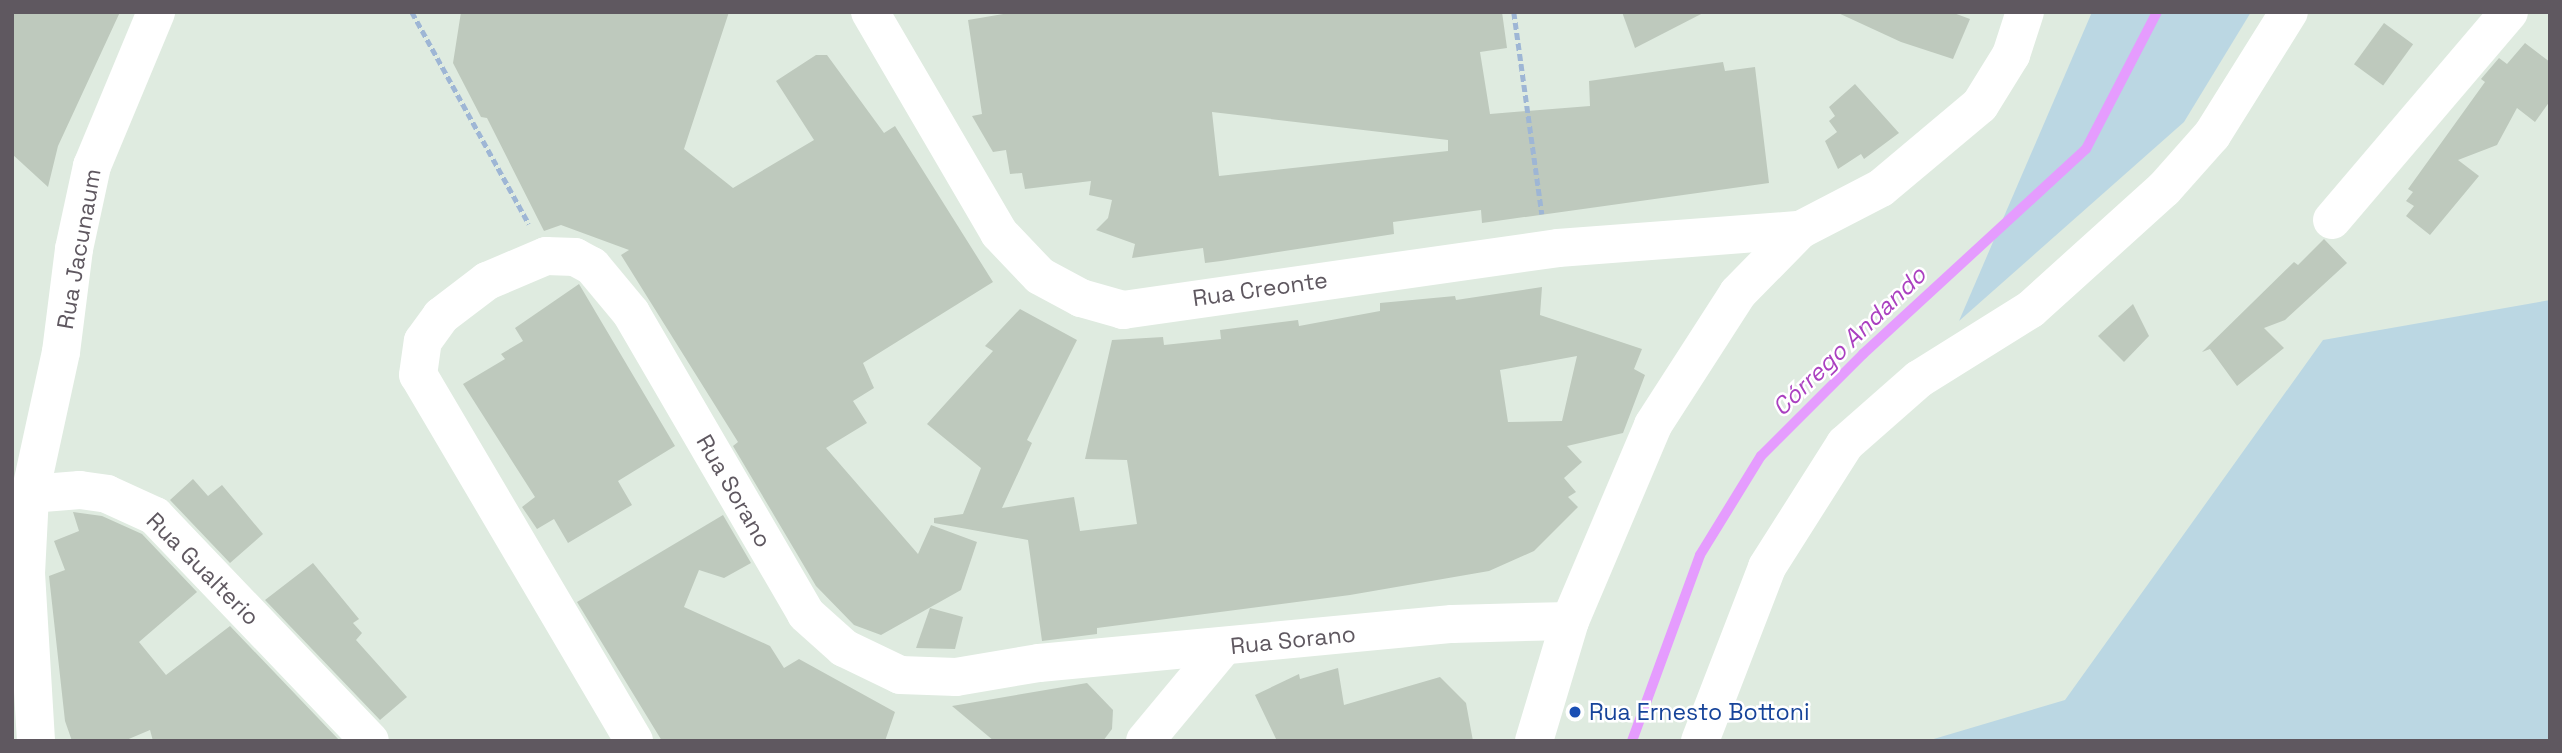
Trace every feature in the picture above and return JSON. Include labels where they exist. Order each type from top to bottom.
[{"type":"street","name":"Rua Jacunaum","points":[[30,494],[61,352],[74,249],[92,166],[156,12]]},
{"type":"street","name":"Rua Creonte","points":[[870,12],[999,233],[1040,276],[1081,298],[1123,310],[1546,250],[1800,230]]},
{"type":"street","points":[[1534,741],[1570,621],[1653,425],[1738,293],[1800,230],[1881,188],[1980,106],[2011,55],[2025,12]]},
{"type":"street","points":[[1700,741],[1767,567],[1845,444],[1919,379],[2031,309],[2164,189],[2212,135],[2289,12]]},
{"type":"street","points":[[2332,220],[2509,12]]},
{"type":"street","name":"Rua Sorano","points":[[634,741],[418,374],[424,341],[441,316],[487,281],[547,256],[575,257],[592,266],[631,313],[806,614],[844,648],[900,676],[956,677],[1040,663],[1452,624],[1570,621]]},
{"type":"street","name":"Rua Gualterio","points":[[30,494],[80,490],[107,494],[155,516],[369,741]]},
{"type":"street","points":[[30,494],[26,574],[36,741]]},
{"type":"street","points":[[1145,741],[1223,647]]},
{"type":"path","points":[[412,12],[547,256]]},
{"type":"path","points":[[1514,12],[1546,250]]},
{"type":"shaded area","points":[[2092,12],[2251,12],[2184,122],[1959,321]]},
{"type":"shaded area","points":[[2550,300],[2550,741],[1927,741],[2065,700],[2323,340]]},
{"type":"building","points":[[12,12],[120,12],[58,146],[48,187],[12,154]]},
{"type":"building","points":[[461,12],[729,12],[684,149],[733,188],[814,140],[776,81],[816,55],[827,55],[884,133],[895,126],[993,282],[863,363],[874,388],[853,401],[867,423],[826,448],[918,554],[931,525],[977,542],[961,590],[881,635],[854,625],[816,586],[733,446],[738,442],[621,255],[629,250],[561,225],[544,231],[487,118],[481,117],[453,63]]},
{"type":"building","points":[[1015,12],[1502,12],[1507,48],[1480,52],[1490,114],[1590,106],[1589,81],[1723,62],[1725,71],[1755,67],[1769,183],[1482,223],[1481,210],[1393,222],[1394,234],[1205,263],[1203,248],[1132,258],[1135,244],[1096,230],[1108,218],[1112,200],[1089,195],[1091,181],[1025,189],[1022,173],[1010,174],[1006,150],[993,152],[972,116],[982,114],[968,20]],"holes":[[[1212,112],[1448,140],[1448,151],[1219,176]]]},
{"type":"building","points":[[1622,12],[1705,12],[1635,48]]},
{"type":"building","points":[[1836,12],[1951,12],[1970,19],[1953,59],[1901,42]]},
{"type":"building","points":[[2384,23],[2413,44],[2383,85],[2354,64]]},
{"type":"building","points":[[2525,43],[2550,62],[2550,101],[2535,122],[2517,108],[2497,145],[2458,160],[2479,176],[2430,235],[2406,216],[2414,206],[2406,201],[2413,192],[2408,189],[2485,82],[2481,79],[2499,58],[2507,64]]},
{"type":"building","points":[[1855,84],[1899,133],[1864,159],[1861,154],[1838,169],[1825,141],[1837,132],[1829,121],[1835,116],[1829,107]]},
{"type":"building","points":[[2324,239],[2347,263],[2285,320],[2264,328],[2284,348],[2237,386],[2210,349],[2202,352],[2294,262],[2298,265]]},
{"type":"building","points":[[579,284],[675,446],[618,481],[632,505],[568,543],[554,519],[537,529],[522,507],[535,497],[463,384],[505,359],[501,354],[523,341],[515,328]]},
{"type":"building","points":[[1542,287],[1540,315],[1642,349],[1634,369],[1645,375],[1623,433],[1567,446],[1582,462],[1564,478],[1576,492],[1568,497],[1578,507],[1534,551],[1489,571],[1350,595],[1097,628],[1097,634],[1042,641],[1028,540],[934,523],[934,518],[963,514],[981,468],[927,424],[993,351],[985,346],[1020,309],[1077,340],[1027,440],[1032,443],[1002,508],[1074,497],[1080,531],[1137,524],[1127,460],[1085,459],[1112,340],[1163,337],[1164,345],[1221,339],[1220,330],[1298,320],[1299,326],[1380,311],[1380,303],[1455,296],[1456,300]],"holes":[[[1577,356],[1562,421],[1508,422],[1500,370]]]},
{"type":"building","points":[[2133,304],[2149,336],[2124,362],[2098,336]]},
{"type":"building","points":[[193,479],[208,496],[222,485],[263,534],[230,563],[170,500]]},
{"type":"building","points":[[73,512],[102,516],[142,534],[197,592],[139,642],[166,675],[230,626],[340,741],[153,741],[150,730],[124,741],[72,741],[65,721],[49,576],[65,570],[54,541],[79,531]]},
{"type":"building","points":[[723,515],[751,563],[724,578],[699,570],[684,607],[770,646],[784,668],[799,659],[895,712],[885,741],[662,741],[577,602]]},
{"type":"building","points":[[313,563],[359,619],[353,623],[362,633],[356,640],[407,697],[380,720],[265,600]]},
{"type":"building","points":[[930,608],[963,617],[955,649],[916,648]]},
{"type":"building","points":[[1338,668],[1344,705],[1440,677],[1466,703],[1473,741],[1277,741],[1255,695],[1299,674],[1300,679]]},
{"type":"building","points":[[1087,683],[1113,710],[1112,729],[1103,741],[994,741],[952,706]]},
{"type":"waterway","name":"Córrego Andando","points":[[1632,741],[1700,555],[1761,456],[1863,354],[2086,149],[2157,12]]},
{"type":"place","name":"Rua Ernesto Bottoni","points":[[1575,712]]}]
